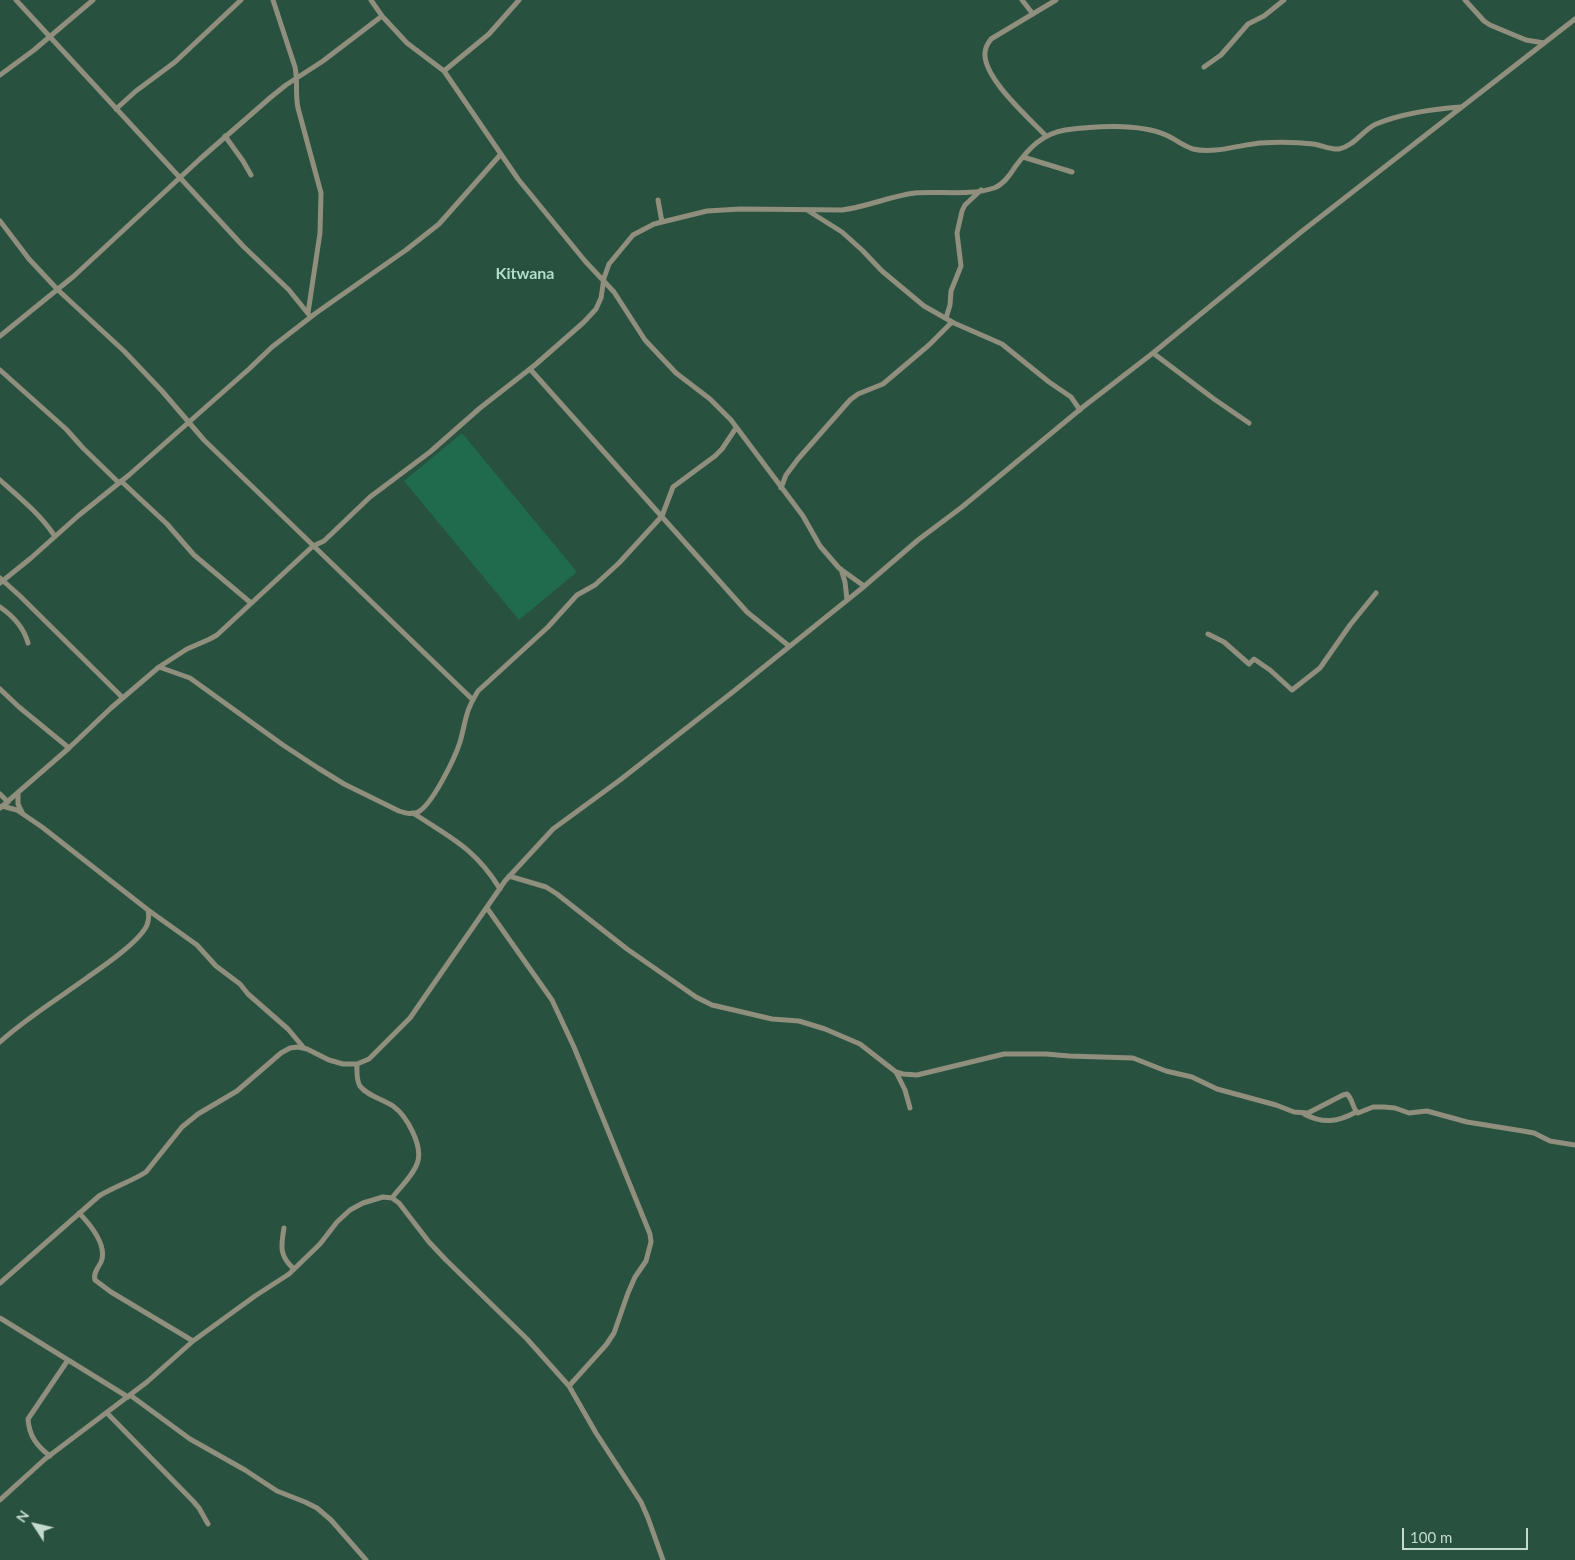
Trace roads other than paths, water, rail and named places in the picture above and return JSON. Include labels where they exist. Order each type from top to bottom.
[{"type":"street","points":[[16,0],[243,246],[289,290],[309,315]]},
{"type":"street","points":[[0,75],[94,0]]},
{"type":"street","points":[[116,108],[175,62],[241,0]]},
{"type":"street","points":[[273,0],[278,10],[297,77],[296,101],[321,192],[320,233],[309,315]]},
{"type":"street","points":[[371,0],[382,16],[408,43],[444,72],[518,179],[619,300],[645,340],[676,373],[720,408],[803,516],[820,546],[841,569],[864,586]]},
{"type":"street","points":[[444,72],[489,34],[519,0]]},
{"type":"street","points":[[1022,0],[1033,14]]},
{"type":"street","points":[[1046,136],[1007,97],[986,63],[984,52],[991,39],[1056,0]]},
{"type":"street","points":[[1204,67],[1221,55],[1248,24],[1264,16],[1284,0]]},
{"type":"street","points":[[1465,0],[1490,25],[1526,40],[1544,43]]},
{"type":"street","points":[[0,336],[58,290],[225,136],[286,85],[323,61],[382,16]]},
{"type":"street","points":[[0,1283],[100,1196],[146,1172],[182,1127],[198,1114],[237,1091],[281,1053],[294,1047],[304,1048],[329,1060],[343,1064],[357,1064],[369,1059],[410,1018],[509,876],[552,829],[626,775],[789,646],[1301,232],[1575,19]]},
{"type":"street","points":[[1,807],[158,667],[187,648],[210,639],[313,546],[324,540],[370,497],[430,452],[480,408],[570,335],[596,309],[601,298],[609,264],[624,243],[632,235],[654,224],[714,210],[842,210],[911,194],[946,194],[995,187],[1004,182],[1028,149],[1046,136],[1065,130],[1114,126],[1138,128],[1165,134],[1191,148],[1202,150],[1261,143],[1311,144],[1338,149],[1350,144],[1380,123],[1420,112],[1462,106]]},
{"type":"street","points":[[225,136],[251,176]]},
{"type":"street","points":[[123,698],[1,581],[31,558],[54,536],[120,482],[309,315],[406,250],[439,224],[501,154]]},
{"type":"street","points":[[1023,157],[1072,172]]},
{"type":"street","points":[[946,318],[950,306],[951,291],[961,266],[957,233],[962,210],[981,190]]},
{"type":"street","points":[[658,200],[662,222]]},
{"type":"street","points":[[807,209],[852,241],[903,290],[924,306],[952,322],[1002,344],[1049,382],[1071,397],[1080,410]]},
{"type":"street","points":[[0,221],[29,259],[58,290],[124,351],[230,466],[473,700]]},
{"type":"street","points":[[781,488],[786,475],[798,459],[850,400],[858,394],[883,384],[929,345],[952,322]]},
{"type":"street","points":[[1153,353],[1249,423]]},
{"type":"street","points":[[530,369],[747,612],[789,646]]},
{"type":"street","points":[[0,370],[167,524],[205,566],[251,603]]},
{"type":"street","points":[[158,667],[190,678],[283,745],[344,784],[399,811],[408,814],[417,812],[424,807],[438,788],[460,743],[465,719],[478,691],[537,637],[577,595],[620,563],[662,516],[673,487],[715,456],[736,428]]},
{"type":"street","points":[[0,480],[37,514],[54,536]]},
{"type":"street","points":[[841,569],[847,600]]},
{"type":"street","points":[[1208,634],[1224,642],[1249,664],[1254,659],[1262,664],[1292,690],[1320,668],[1350,625],[1376,593]]},
{"type":"street","points":[[0,607],[23,630],[28,643]]},
{"type":"street","points":[[0,689],[69,748]]},
{"type":"street","points":[[18,793],[18,804],[23,814]]},
{"type":"street","points":[[0,794],[8,802]]},
{"type":"street","points":[[1,807],[17,810],[42,827],[148,910],[197,945],[216,966],[240,984],[248,994],[288,1029],[304,1048]]},
{"type":"street","points":[[413,813],[438,827],[472,853],[485,866],[500,889]]},
{"type":"street","points":[[509,876],[546,886],[626,949],[696,997],[712,1005],[772,1019],[799,1021],[825,1029],[860,1044],[896,1072],[903,1074],[916,1075],[1004,1054],[1132,1058],[1166,1071],[1192,1078],[1217,1089],[1276,1105],[1294,1112],[1308,1113],[1345,1094],[1350,1097],[1356,1112]]},
{"type":"street","points":[[487,908],[552,1000],[574,1047],[650,1234],[651,1242],[646,1261],[628,1293],[614,1333],[606,1345],[569,1386]]},
{"type":"street","points":[[0,1042],[44,1007],[112,960],[135,940],[147,926],[149,919],[148,910]]},
{"type":"street","points":[[357,1064],[358,1082],[362,1088],[396,1108],[417,1141],[420,1154],[415,1169],[392,1198]]},
{"type":"street","points":[[896,1072],[905,1090],[910,1108]]},
{"type":"street","points":[[1303,1113],[1313,1118],[1332,1121],[1344,1119],[1356,1112],[1361,1113],[1373,1107],[1395,1108],[1409,1113],[1426,1111],[1467,1122],[1534,1133],[1550,1141],[1575,1146]]},
{"type":"street","points":[[0,1500],[50,1456],[129,1396],[193,1341],[294,1269],[320,1244],[337,1222],[350,1210],[383,1197],[392,1198],[399,1203],[429,1242],[526,1339],[569,1386],[596,1433],[641,1502],[663,1560]]},
{"type":"street","points":[[79,1213],[89,1224],[102,1247],[102,1256],[93,1277],[95,1280],[111,1292],[193,1341]]},
{"type":"street","points":[[284,1228],[281,1245],[282,1252],[294,1269]]},
{"type":"street","points":[[0,1318],[129,1396],[190,1439],[245,1470],[277,1491],[317,1508],[331,1520],[366,1560]]},
{"type":"street","points":[[50,1456],[32,1439],[28,1419],[68,1360]]},
{"type":"street","points":[[107,1413],[193,1501],[208,1524]]},
{"type":"district","name":"Kitwana","points":[[525,274]]}]
